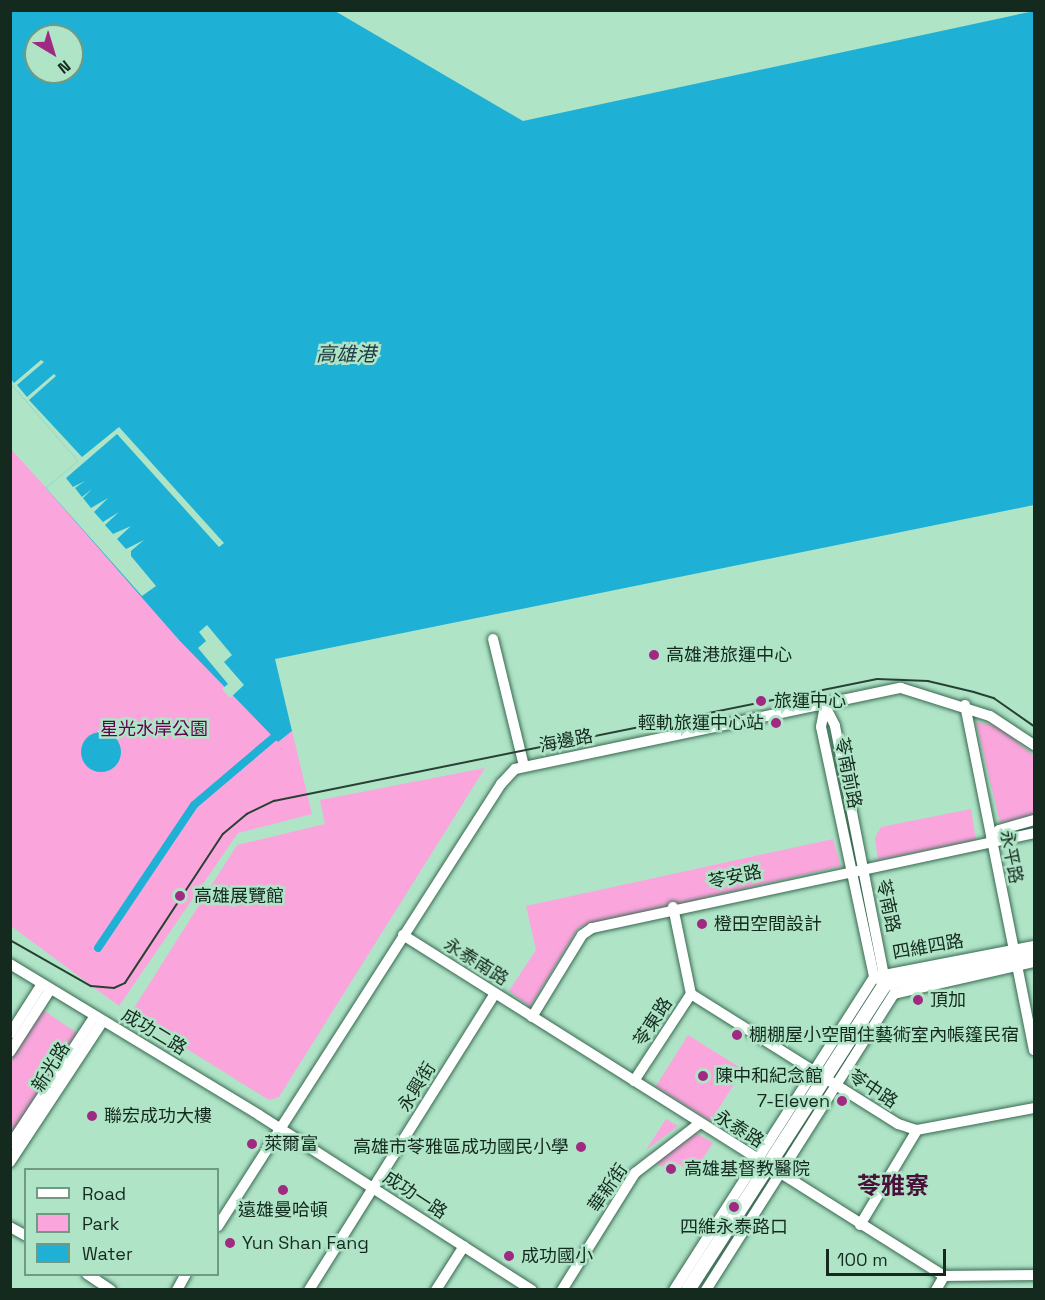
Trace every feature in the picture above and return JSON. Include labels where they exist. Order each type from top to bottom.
[{"type":"main road","name":"四維四路","points":[[688,1290],[818,1072],[885,982],[1035,954]]},
{"type":"street","points":[[493,639],[524,766]]},
{"type":"street","name":"海邊路","points":[[219,1224],[501,784],[515,769],[825,706],[901,688],[964,705],[990,716],[1035,745]]},
{"type":"street","name":"永平路","points":[[964,705],[1035,1050]]},
{"type":"street","name":"苓南前路","points":[[825,706],[835,726],[863,870]]},
{"type":"street","name":"苓南前路","points":[[825,706],[821,727],[851,872]]},
{"type":"street","name":"苓安路","points":[[991,839],[999,830],[1035,820]]},
{"type":"street","name":"苓安路","points":[[532,1017],[582,935],[592,928],[673,908],[975,847],[991,839],[1035,833]]},
{"type":"street","name":"苓南路","points":[[863,870],[885,982]]},
{"type":"street","name":"苓南路","points":[[851,872],[885,982]]},
{"type":"street","name":"苓東路","points":[[634,1081],[691,994],[673,908]]},
{"type":"street","name":"永泰南路","points":[[403,935],[532,1017]]},
{"type":"street","name":"四維四路","points":[[1016,958],[1035,946]]},
{"type":"street","name":"四維四路","points":[[1016,958],[1035,962]]},
{"type":"street","name":"成功二路","points":[[10,963],[280,1129]]},
{"type":"street","points":[[706,1290],[838,1086],[885,982]]},
{"type":"street","points":[[10,1034],[46,987]]},
{"type":"street","points":[[10,1052],[46,987]]},
{"type":"street","name":"永興街","points":[[309,1290],[495,994]]},
{"type":"street","name":"苓中路","points":[[691,994],[898,1124],[917,1130]]},
{"type":"street","name":"永泰路","points":[[532,1017],[944,1276]]},
{"type":"street","name":"新光路","points":[[10,1145],[98,1019]]},
{"type":"street","name":"新光路","points":[[10,1162],[98,1019]]},
{"type":"street","points":[[860,1225],[917,1130],[1035,1108]]},
{"type":"street","name":"華新街","points":[[562,1290],[634,1173],[700,1123]]},
{"type":"street","name":"成功一路","points":[[280,1129],[532,1290]]},
{"type":"street","name":"四維四路","points":[[674,1290],[762,1163]]},
{"type":"street","points":[[10,1227],[24,1235]]},
{"type":"street","points":[[436,1290],[464,1246]]},
{"type":"street","points":[[936,1290],[944,1276],[1035,1275]]},
{"type":"street","points":[[89,1276],[111,1290]]},
{"type":"street","points":[[177,1290],[185,1276]]},
{"type":"green space","name":"星光水岸公園","points":[[10,448],[278,742],[292,731],[312,814],[238,833],[119,1006],[11,926]]},
{"type":"green space","points":[[976,722],[998,726],[1034,756],[1034,816],[1000,823]]},
{"type":"green space","points":[[485,768],[279,1097],[269,1100],[137,1018],[134,1008],[237,845],[325,824],[320,800]]},
{"type":"green space","points":[[971,809],[976,840],[878,860],[875,838],[881,827]]},
{"type":"green space","points":[[833,839],[841,866],[579,927],[530,1007],[509,991],[536,950],[526,906]]},
{"type":"green space","points":[[43,1010],[77,1033],[11,1137],[11,1060]]},
{"type":"green space","points":[[688,1035],[743,1069],[711,1121],[656,1087]]},
{"type":"green space","points":[[666,1119],[678,1126],[646,1150]]},
{"type":"green space","points":[[695,1132],[713,1143],[691,1176],[680,1164],[670,1170],[655,1163]]},
{"type":"water","name":"高雄港","points":[[10,11],[335,11],[523,121],[1034,11],[1034,505],[275,659],[292,731],[278,742],[179,640],[46,488],[78,461],[11,384]]},
{"type":"water","points":[[101,732],[109,733],[115,738],[120,744],[120,760],[115,766],[109,771],[101,772],[93,771],[87,766],[82,760],[81,752],[82,744],[87,738],[93,733]]},
{"type":"pier","points":[[41,360],[44,362],[17,385],[27,397],[54,374],[56,376],[29,400],[82,457],[119,427],[224,543],[219,547],[117,434],[66,478],[73,487],[85,481],[75,488],[82,497],[92,489],[83,498],[91,508],[108,498],[94,512],[103,522],[119,512],[105,525],[113,534],[131,526],[117,539],[126,549],[144,540],[131,551],[131,556],[156,586],[142,596],[46,488],[78,461],[11,384],[11,379],[14,383]]},
{"type":"pier","points":[[207,625],[232,655],[224,662],[244,685],[230,698],[222,689],[228,684],[198,648],[206,641],[199,632]]},
{"type":"waterway","points":[[98,948],[194,805],[273,738]]},
{"type":"tram line","points":[[10,940],[91,986],[114,988],[125,983],[223,834],[247,814],[274,801],[877,679],[928,681],[974,692],[994,698],[1034,726]]},
{"type":"place","name":"高雄港旅運中心","points":[[654,655]]},
{"type":"place","name":"旅運中心","points":[[761,701]]},
{"type":"place","name":"輕軌旅運中心站","points":[[776,723]]},
{"type":"place","name":"高雄展覽館","points":[[180,896]]},
{"type":"place","name":"橙田空間設計","points":[[702,924]]},
{"type":"place","name":"頂加","points":[[918,1000]]},
{"type":"place","name":"棚棚屋小空間住藝術室內帳篷民宿","points":[[737,1035]]},
{"type":"place","name":"陳中和紀念館","points":[[703,1076]]},
{"type":"place","name":"7-Eleven","points":[[842,1101]]},
{"type":"place","name":"聯宏成功大樓","points":[[92,1116]]},
{"type":"place","name":"萊爾富","points":[[252,1144]]},
{"type":"place","name":"高雄市苓雅區成功國民小學","points":[[581,1147]]},
{"type":"place","name":"高雄基督教醫院","points":[[671,1169]]},
{"type":"place","name":"遠雄曼哈頓","points":[[283,1190]]},
{"type":"place","name":"四維永泰路口","points":[[734,1207]]},
{"type":"place","name":"Yun Shan Fang","points":[[230,1243]]},
{"type":"place","name":"成功國小","points":[[509,1256]]},
{"type":"district","name":"苓雅寮","points":[[893,1186]]}]
